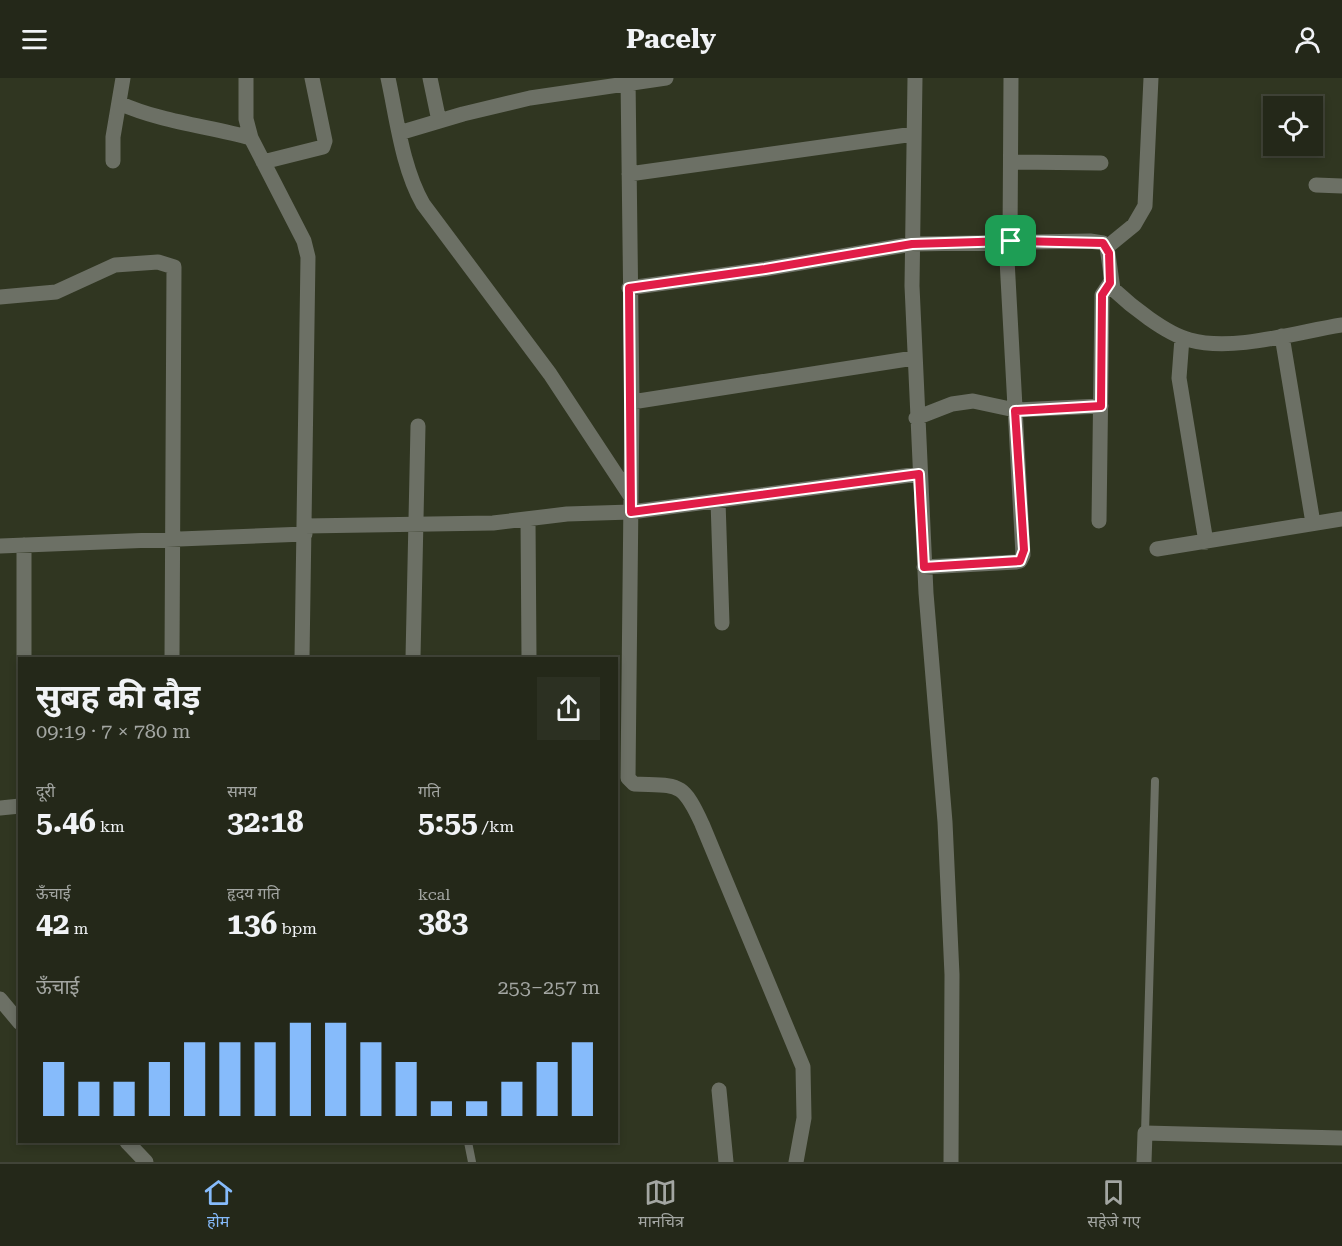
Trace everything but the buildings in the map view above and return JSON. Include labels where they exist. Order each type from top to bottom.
[{"type":"street","points":[[113,160],[113,137],[123,78]]},
{"type":"street","points":[[246,78],[246,119],[251,138],[304,241],[308,257],[302,657]]},
{"type":"street","points":[[262,162],[323,147],[325,141],[312,78]]},
{"type":"street","points":[[388,78],[412,182],[423,204],[550,374],[631,504]]},
{"type":"street","points":[[430,78],[439,121]]},
{"type":"street","points":[[399,133],[530,98],[666,78]]},
{"type":"street","points":[[915,78],[912,244],[914,358],[924,567],[945,822],[952,965],[954,1043],[951,1162]]},
{"type":"street","points":[[924,567],[1020,561],[1024,550],[1015,411],[1008,241],[1011,78]]},
{"type":"street","points":[[1107,247],[1134,225],[1145,206],[1151,78]]},
{"type":"street","points":[[628,82],[632,402],[628,772],[624,784],[671,785],[681,788],[688,796],[702,824],[803,1067],[804,1118],[796,1162]]},
{"type":"street","points":[[119,104],[155,118],[209,127],[251,138]]},
{"type":"street","points":[[628,174],[914,134]]},
{"type":"street","points":[[1011,162],[1101,163]]},
{"type":"street","points":[[1316,186],[1342,186]]},
{"type":"street","points":[[629,288],[765,269],[912,244],[1090,241],[1103,243],[1107,247],[1110,283],[1120,295],[1182,338],[1202,343],[1231,342],[1342,325]]},
{"type":"street","points":[[0,297],[56,292],[115,265],[158,262],[174,267],[172,657]]},
{"type":"street","points":[[1099,521],[1096,406],[1102,295],[1110,283]]},
{"type":"street","points":[[1282,336],[1313,523]]},
{"type":"street","points":[[1182,338],[1179,378],[1206,542]]},
{"type":"street","points":[[632,402],[914,358]]},
{"type":"street","points":[[916,418],[964,402],[982,402],[1015,411],[1096,406]]},
{"type":"street","points":[[413,657],[418,426]]},
{"type":"street","points":[[0,546],[492,523],[631,504],[718,501],[919,474]]},
{"type":"street","points":[[718,501],[722,623]]},
{"type":"street","points":[[528,519],[529,657]]},
{"type":"street","points":[[1157,549],[1342,519]]},
{"type":"street","points":[[24,545],[24,657]]},
{"type":"street","points":[[0,808],[18,806]]},
{"type":"street","points":[[0,999],[18,1021]]},
{"type":"street","points":[[719,1090],[726,1162]]},
{"type":"street","points":[[1144,1162],[1145,1133],[1342,1138]]},
{"type":"street","points":[[128,1143],[146,1162]]},
{"type":"lane","points":[[1145,1133],[1155,781]]},
{"type":"lane","points":[[468,1143],[472,1162]]},
{"type":"route","points":[[1011,241],[1103,243],[1109,253],[1110,283],[1102,295],[1101,406],[1015,411],[1024,550],[1020,561],[924,567],[919,474],[631,512],[632,402],[629,288],[765,269],[912,244],[1011,241]]}]
